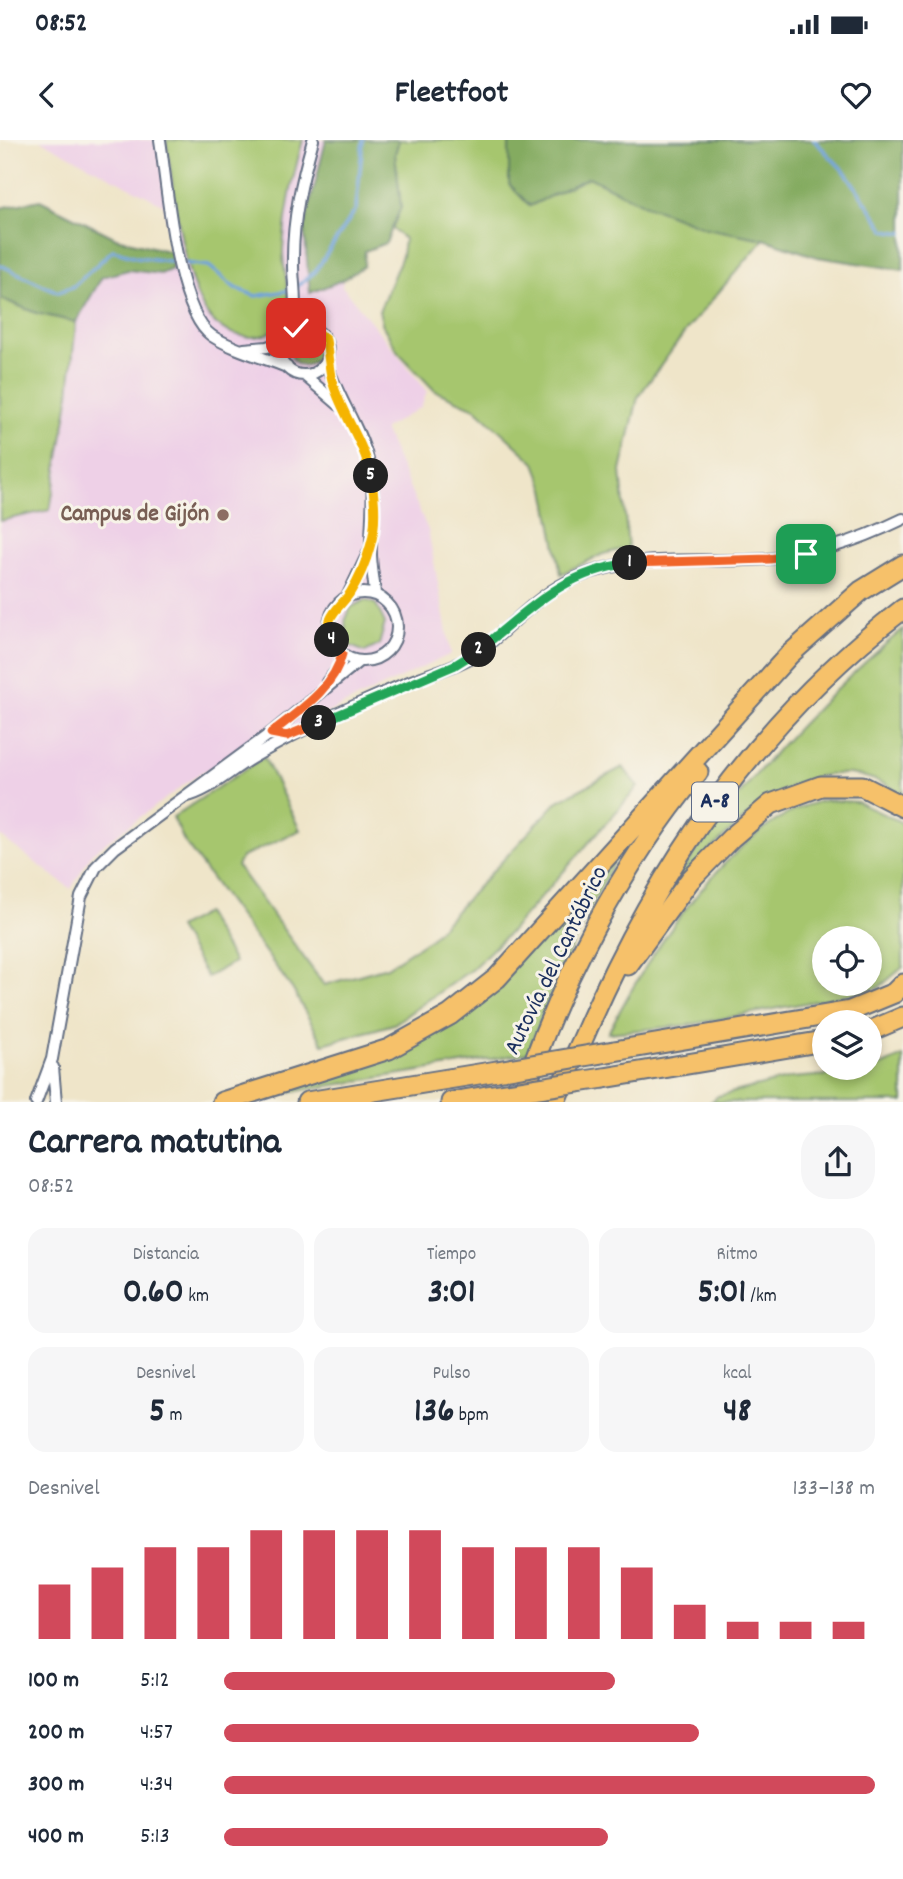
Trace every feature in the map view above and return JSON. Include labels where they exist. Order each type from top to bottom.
[{"type":"highway","points":[[222,1102],[389,1049],[450,1015],[497,978],[789,655],[861,592],[903,565]]},
{"type":"highway","name":"Autovía del Cantábrico","points":[[520,1102],[540,1046],[602,914],[648,840],[690,782],[764,694],[867,598],[903,571]]},
{"type":"highway","name":"A-8","points":[[555,1102],[641,915],[695,827],[768,735],[810,691],[903,609]]},
{"type":"highway","points":[[584,1037],[667,908],[731,838],[771,804],[821,786],[862,786],[903,807]]},
{"type":"highway","points":[[307,1102],[850,1011],[894,993],[903,984]]},
{"type":"highway","points":[[882,1026],[903,1017]]},
{"type":"highway","points":[[451,1102],[812,1043]]},
{"type":"street","points":[[160,140],[183,279],[194,316],[210,335],[304,375],[344,409]]},
{"type":"street","points":[[286,367],[281,355],[285,337],[295,319],[295,213],[313,140]]},
{"type":"street","points":[[296,300],[312,328],[326,340],[326,361],[344,409],[368,458],[375,507],[371,546],[375,594]]},
{"type":"street","points":[[241,349],[267,347],[304,327],[312,328]]},
{"type":"street","points":[[304,375],[319,370],[326,361]]},
{"type":"street","points":[[184,797],[201,793],[251,758],[305,731],[471,657],[527,607],[578,577],[611,565],[643,561],[769,559],[806,554],[858,540],[903,519]]},
{"type":"street","points":[[348,595],[375,594],[391,605],[398,632],[393,646],[384,655],[370,661],[358,662],[342,654],[330,635],[329,623],[333,611],[348,595],[371,546]]},
{"type":"street","points":[[312,700],[339,668],[342,654]]},
{"type":"street","points":[[36,1102],[52,1059],[85,884],[96,867],[115,848],[271,733],[358,662]]},
{"type":"street","points":[[271,733],[287,736],[305,731]]},
{"type":"street","points":[[52,1059],[56,1102]]},
{"type":"shaded area","name":"Campus de Gijón","points":[[40,140],[472,140],[353,224],[342,286],[427,391],[421,407],[384,429],[428,530],[451,654],[200,773],[92,853],[71,889],[0,836],[0,521],[50,509],[68,405],[79,298],[106,254],[172,263],[164,205]]},
{"type":"green space","points":[[166,140],[303,140],[290,194],[284,236],[283,258],[288,306],[280,324],[267,334],[249,337],[230,332],[214,322],[205,311],[184,253]]},
{"type":"green space","points":[[326,140],[399,140],[395,154],[401,207],[386,243],[365,251],[364,266],[342,280],[310,293],[304,228]]},
{"type":"green space","points":[[399,140],[509,140],[509,184],[530,206],[589,177],[674,215],[764,239],[688,328],[638,397],[621,471],[628,548],[603,554],[561,574],[545,489],[535,463],[475,408],[435,391],[398,352],[383,326],[379,311],[402,256],[404,239],[392,228],[401,207],[395,154]]},
{"type":"green space","points":[[509,140],[903,140],[903,270],[817,257],[764,239],[706,228],[643,204],[589,177],[530,206],[509,184]]},
{"type":"green space","points":[[40,200],[116,238],[172,252],[172,269],[161,274],[128,270],[102,277],[76,322],[36,313],[0,298],[0,208]]},
{"type":"green space","points":[[0,298],[36,313],[76,322],[68,405],[50,510],[0,521]]},
{"type":"green space","points":[[304,339],[313,343],[317,352],[313,361],[304,365],[295,361],[291,352],[295,343]]},
{"type":"green space","points":[[365,600],[376,604],[385,623],[379,645],[365,652],[348,645],[345,621],[351,607]]},
{"type":"green space","points":[[903,629],[903,795],[870,778],[839,774],[810,779],[782,791],[755,810],[683,877],[677,879],[727,810],[781,746],[840,686]]},
{"type":"green space","points":[[264,757],[300,830],[242,857],[237,866],[324,985],[387,967],[430,939],[558,801],[623,767],[638,787],[511,931],[472,969],[394,1024],[323,1044],[293,990],[184,841],[173,817]]},
{"type":"green space","points":[[826,800],[857,802],[899,821],[903,826],[903,967],[882,985],[882,926],[812,926],[812,996],[843,996],[688,1025],[608,1033],[646,966],[671,929],[728,861],[759,833],[792,812]]},
{"type":"green space","points":[[624,845],[572,947],[528,1053],[274,1095],[468,1009]]},
{"type":"green space","points":[[205,913],[234,962],[207,977],[178,928]]},
{"type":"green space","points":[[903,1056],[903,1102],[711,1102],[718,1096],[791,1078],[812,1076],[812,1080],[882,1080],[882,1065]]},
{"type":"waterway","points":[[0,265],[58,292],[74,286],[113,250],[137,257],[209,266],[235,288],[256,296],[292,290],[315,272],[356,209],[363,140]]},
{"type":"waterway","points":[[814,140],[846,173],[885,230],[903,233]]},
{"type":"place","name":"Campus de Gijón","points":[[223,515]]},
{"type":"route","points":[[296,328],[312,328],[326,340],[326,361],[333,386],[368,458],[375,507],[371,546],[348,595],[333,611],[329,623],[330,635],[342,654],[339,668],[312,700],[271,733],[277,736],[305,731],[415,679],[471,657],[527,607],[555,588],[611,565],[643,561],[769,559],[806,554]]}]
